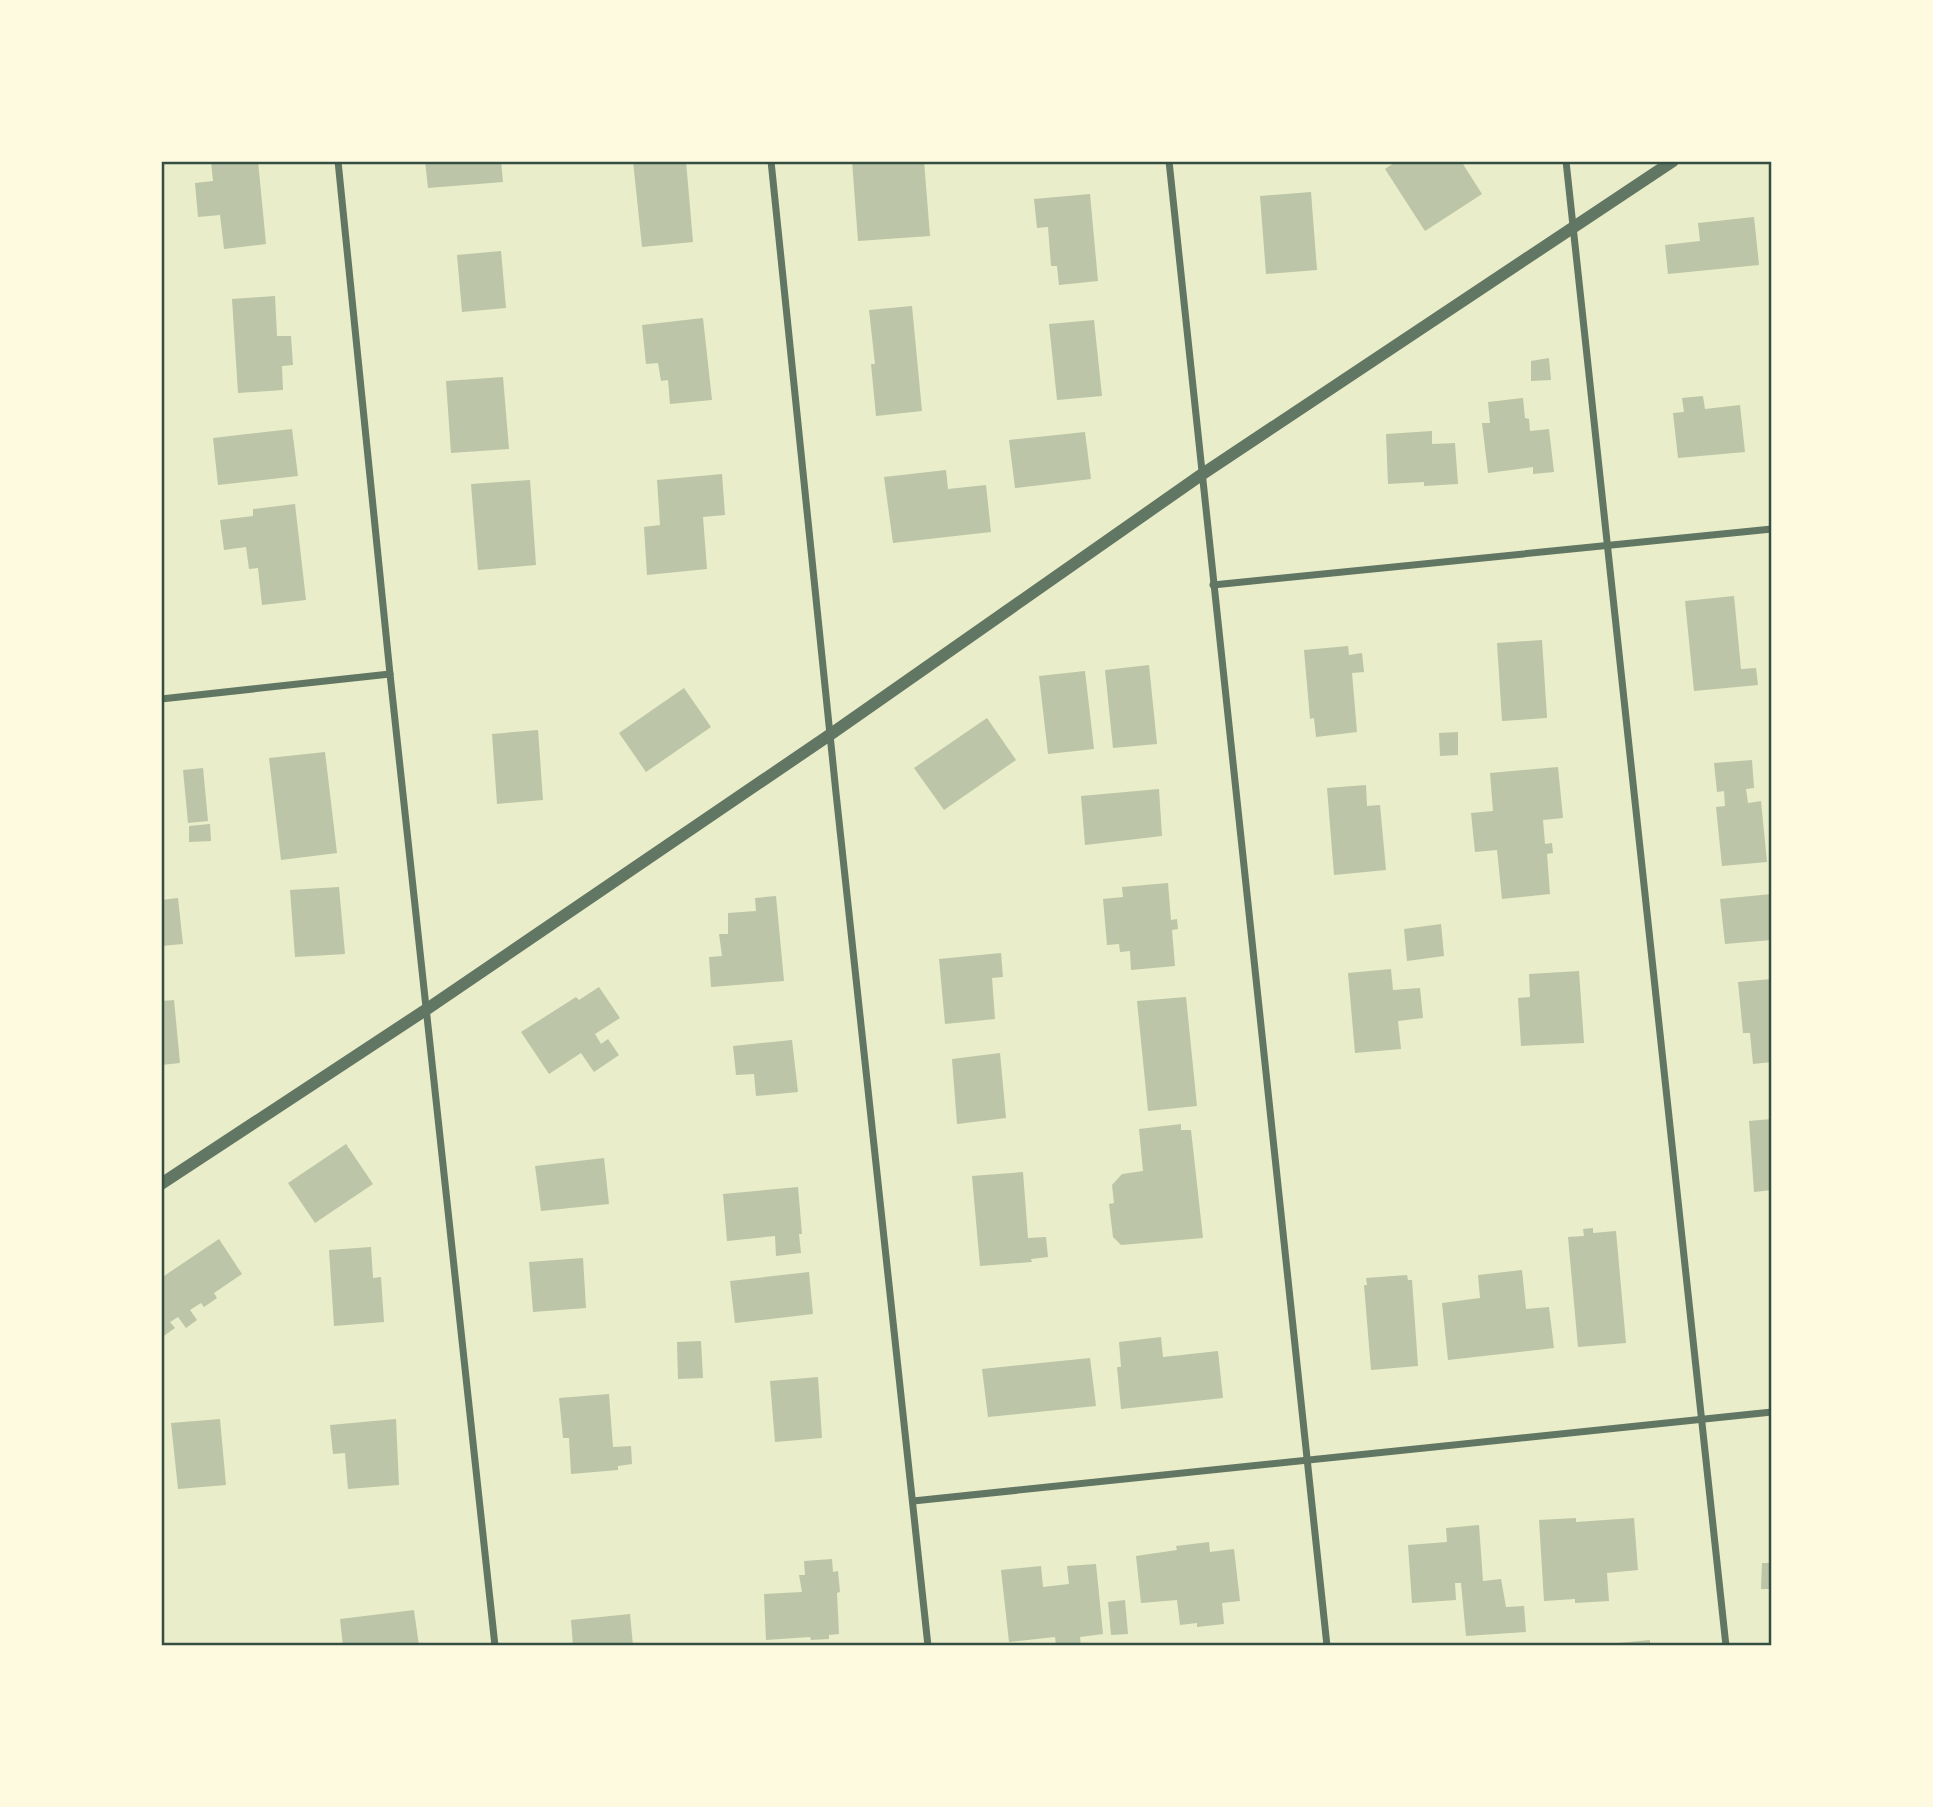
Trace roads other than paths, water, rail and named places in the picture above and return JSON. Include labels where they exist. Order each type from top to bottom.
[{"type":"street","points":[[338,161],[390,674],[495,1646]]},
{"type":"street","points":[[771,161],[928,1646]]},
{"type":"street","points":[[1169,161],[1327,1646]]},
{"type":"street","points":[[1566,161],[1726,1646]]},
{"type":"street","points":[[161,1184],[427,1009],[831,734],[1201,475],[1673,161]]},
{"type":"street","points":[[1213,585],[1772,529]]},
{"type":"street","points":[[161,699],[390,674]]},
{"type":"street","points":[[912,1501],[1772,1412]]}]
